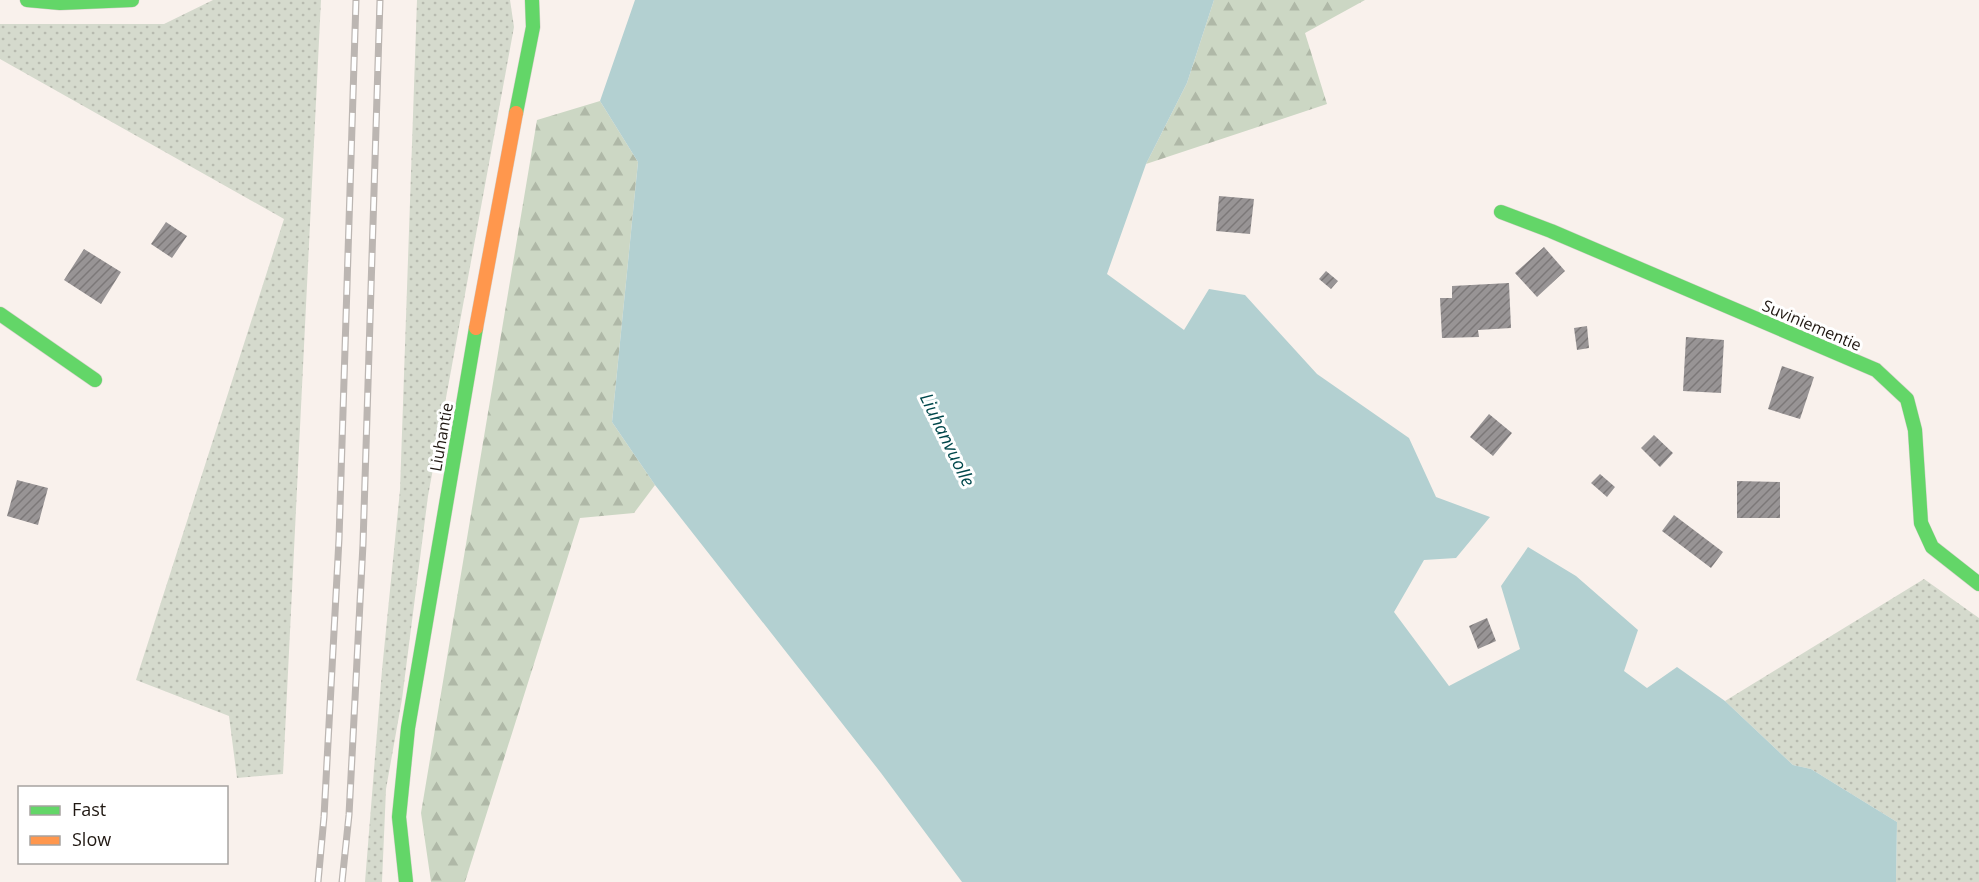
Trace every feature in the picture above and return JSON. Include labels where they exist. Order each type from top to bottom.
[{"type":"street","points":[[27,0],[60,3],[132,0]]},
{"type":"street","name":"Liuhantie","points":[[406,882],[399,817],[408,728],[488,258],[533,27],[532,0]]},
{"type":"street","name":"Suviniementie","points":[[1501,212],[1876,370],[1907,399],[1915,430],[1921,523],[1932,548],[1979,584]]},
{"type":"street","points":[[0,314],[95,380]]},
{"type":"shaded area","points":[[213,0],[321,0],[283,774],[237,778],[229,716],[136,680],[284,219],[0,59],[0,24],[164,24]]},
{"type":"shaded area","points":[[417,0],[510,0],[514,27],[428,496],[402,699],[386,789],[382,882],[365,882],[382,670],[400,490]]},
{"type":"shaded area","points":[[1924,579],[1979,618],[1979,882],[1896,882],[1897,822],[1811,769],[1793,765],[1725,701]]},
{"type":"green space","points":[[1214,0],[1365,0],[1305,33],[1327,104],[1146,164],[1187,83]]},
{"type":"green space","points":[[600,101],[638,162],[612,422],[655,485],[634,513],[580,518],[465,882],[431,882],[421,813],[537,120]]},
{"type":"water","name":"Liuhanvuolle","points":[[635,0],[1214,0],[1187,83],[1146,164],[1107,274],[1184,330],[1209,289],[1245,295],[1317,374],[1409,438],[1436,497],[1490,517],[1456,558],[1424,560],[1394,612],[1449,686],[1520,649],[1501,586],[1528,547],[1576,576],[1638,630],[1624,671],[1647,688],[1677,667],[1725,701],[1793,765],[1811,769],[1897,822],[1896,882],[962,882],[881,773],[655,485],[612,422],[638,162],[600,101]]},
{"type":"building","points":[[1219,196],[1254,199],[1250,234],[1216,231]]},
{"type":"building","points":[[166,222],[187,236],[172,258],[151,244]]},
{"type":"building","points":[[1544,247],[1565,271],[1537,297],[1515,273]]},
{"type":"building","points":[[84,249],[121,272],[101,304],[64,280]]},
{"type":"building","points":[[1326,271],[1338,281],[1331,289],[1319,279]]},
{"type":"building","points":[[1509,283],[1511,328],[1478,330],[1479,337],[1442,338],[1440,298],[1452,298],[1452,286]]},
{"type":"building","points":[[1587,326],[1589,348],[1577,350],[1574,328]]},
{"type":"building","points":[[1686,337],[1724,340],[1721,393],[1683,391]]},
{"type":"building","points":[[1782,366],[1814,377],[1800,419],[1768,409]]},
{"type":"building","points":[[1489,414],[1512,433],[1493,456],[1470,437]]},
{"type":"building","points":[[1654,435],[1673,453],[1660,467],[1641,448]]},
{"type":"building","points":[[1600,474],[1615,487],[1607,497],[1591,483]]},
{"type":"building","points":[[17,480],[48,488],[38,525],[7,516]]},
{"type":"building","points":[[1737,481],[1780,482],[1780,518],[1737,518]]},
{"type":"building","points":[[1674,515],[1723,552],[1711,568],[1662,531]]},
{"type":"building","points":[[1487,618],[1496,641],[1478,649],[1469,626]]},
{"type":"railway","points":[[318,882],[324,817],[339,539],[356,0]]},
{"type":"railway","points":[[342,882],[349,815],[363,544],[380,0]]},
{"type":"traffic: fast","points":[[27,0],[60,3],[132,0]]},
{"type":"traffic: fast","points":[[516,113],[533,27],[532,0]]},
{"type":"traffic: fast","points":[[1501,212],[1551,231],[1876,370],[1907,399],[1915,430],[1921,523],[1932,547],[1979,584]]},
{"type":"traffic: fast","points":[[0,314],[95,380]]},
{"type":"traffic: fast","points":[[406,882],[399,817],[408,728],[476,328]]},
{"type":"traffic: slow","points":[[476,328],[516,113]]}]
